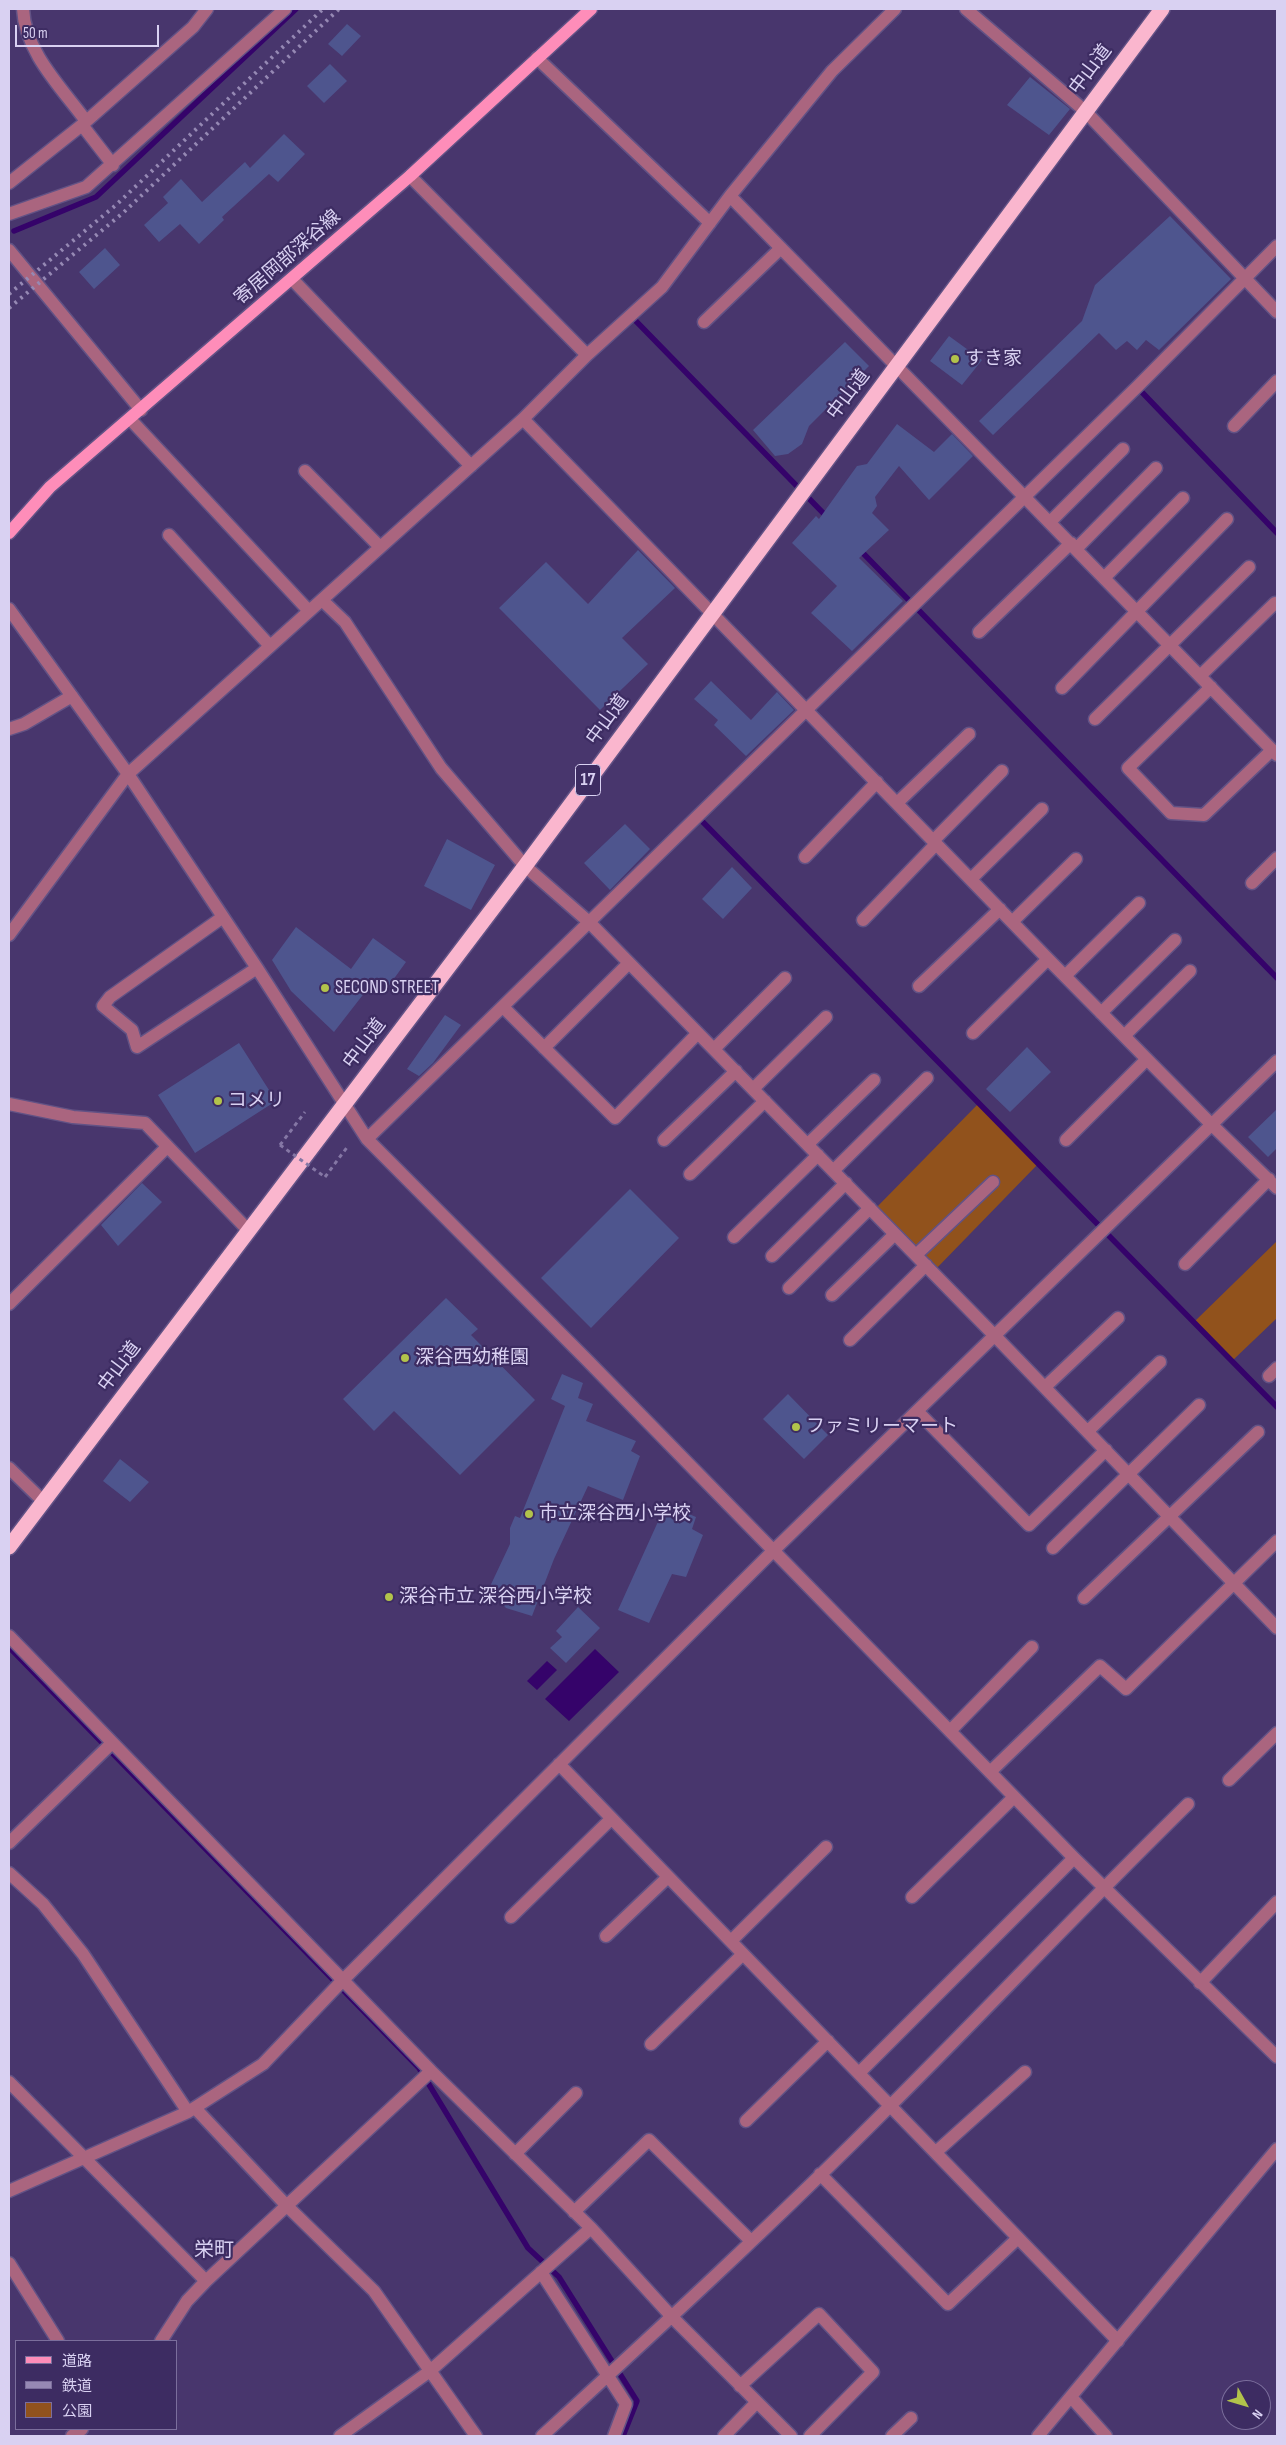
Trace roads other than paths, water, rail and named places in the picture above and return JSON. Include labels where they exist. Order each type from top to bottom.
[{"type":"highway","name":"中山道","points":[[9,1547],[525,866],[1162,9]]},
{"type":"main road","name":"寄居岡部深谷線","points":[[9,533],[50,487],[410,176],[591,9]]},
{"type":"street","points":[[23,9],[24,26],[40,61],[113,165]]},
{"type":"street","points":[[9,183],[84,122],[193,27],[207,9]]},
{"type":"street","points":[[9,214],[86,186],[113,165],[285,9]]},
{"type":"street","points":[[9,935],[128,774],[523,419],[587,355],[662,287],[730,196],[832,71],[895,9]]},
{"type":"street","points":[[966,9],[1085,112],[1277,312]]},
{"type":"street","points":[[537,58],[710,223]]},
{"type":"street","points":[[410,176],[587,355]]},
{"type":"street","points":[[730,196],[1275,752],[1204,815],[1171,814],[1128,768],[1211,687]]},
{"type":"street","points":[[367,1139],[1025,496],[1277,246]]},
{"type":"street","points":[[704,322],[781,248]]},
{"type":"street","points":[[9,251],[141,410]]},
{"type":"street","points":[[292,279],[471,466]]},
{"type":"street","points":[[1234,426],[1277,380]]},
{"type":"street","points":[[130,419],[309,611]]},
{"type":"street","points":[[523,419],[713,612],[1147,1060],[1273,1183],[1185,1264]]},
{"type":"street","points":[[1050,522],[1122,449]]},
{"type":"street","points":[[979,632],[1156,468]]},
{"type":"street","points":[[306,471],[380,547]]},
{"type":"street","points":[[1104,578],[1183,498]]},
{"type":"street","points":[[1062,688],[1227,519]]},
{"type":"street","points":[[170,535],[270,646]]},
{"type":"street","points":[[1095,719],[1249,567]]},
{"type":"street","points":[[322,600],[345,622],[441,768],[502,836],[525,866],[589,922],[1088,1431],[1277,1628]]},
{"type":"street","points":[[1200,676],[1275,603]]},
{"type":"street","points":[[9,609],[128,774],[257,968],[367,1139],[774,1550],[1074,1858],[1277,2057]]},
{"type":"street","points":[[9,729],[24,724],[72,696]]},
{"type":"street","points":[[897,803],[969,734]]},
{"type":"street","points":[[862,920],[1002,771]]},
{"type":"street","points":[[805,857],[877,782]]},
{"type":"street","points":[[971,879],[1042,809]]},
{"type":"street","points":[[1252,883],[1277,858]]},
{"type":"street","points":[[1012,922],[1076,859]]},
{"type":"street","points":[[1065,976],[1139,903]]},
{"type":"street","points":[[919,986],[1000,909]]},
{"type":"street","points":[[223,917],[110,997],[104,1006],[132,1030],[137,1047],[257,968]]},
{"type":"street","points":[[1102,1013],[1175,940]]},
{"type":"street","points":[[973,1033],[1048,959]]},
{"type":"street","points":[[544,1048],[629,963]]},
{"type":"street","points":[[1124,1036],[1190,971]]},
{"type":"street","points":[[714,1049],[785,978]]},
{"type":"street","points":[[503,1007],[615,1118],[698,1033]]},
{"type":"street","points":[[753,1089],[826,1018]]},
{"type":"street","points":[[1066,1140],[1147,1060]]},
{"type":"street","points":[[9,2191],[84,2160],[192,2110],[263,2064],[343,1980],[774,1550],[1277,1061]]},
{"type":"street","points":[[664,1140],[736,1071]]},
{"type":"street","points":[[834,1171],[927,1078]]},
{"type":"street","points":[[808,1144],[874,1080]]},
{"type":"street","points":[[690,1174],[765,1101]]},
{"type":"street","points":[[9,1104],[73,1116],[145,1123],[248,1230]]},
{"type":"street","points":[[9,1304],[167,1147]]},
{"type":"street","points":[[734,1237],[818,1155]]},
{"type":"street","points":[[916,1255],[993,1182]]},
{"type":"street","points":[[772,1256],[846,1183]]},
{"type":"street","points":[[789,1288],[870,1208]]},
{"type":"street","points":[[832,1295],[895,1234]]},
{"type":"street","points":[[850,1340],[926,1265]]},
{"type":"street","points":[[1045,1387],[1118,1318]]},
{"type":"street","points":[[1088,1431],[1160,1362]]},
{"type":"street","points":[[1053,1548],[1199,1404]]},
{"type":"street","points":[[916,1412],[1029,1525],[1106,1450]]},
{"type":"street","points":[[1084,1598],[1258,1432]]},
{"type":"street","points":[[9,1468],[44,1502]]},
{"type":"street","points":[[990,1772],[1100,1666],[1126,1689],[1277,1541]]},
{"type":"street","points":[[9,1636],[431,2071],[591,2228],[672,2317],[791,2436]]},
{"type":"street","points":[[950,1731],[1032,1647]]},
{"type":"street","points":[[1229,1780],[1277,1733]]},
{"type":"street","points":[[9,1843],[112,1743]]},
{"type":"street","points":[[559,1764],[1118,2341]]},
{"type":"street","points":[[912,1897],[1014,1797]]},
{"type":"street","points":[[542,2436],[672,2317],[890,2106],[1188,1804]]},
{"type":"street","points":[[511,1917],[612,1818]]},
{"type":"street","points":[[731,1942],[826,1847]]},
{"type":"street","points":[[859,2073],[1074,1858]]},
{"type":"street","points":[[9,1873],[43,1904],[83,1954],[192,2110],[374,2291],[476,2436]]},
{"type":"street","points":[[606,1936],[668,1876]]},
{"type":"street","points":[[1200,1983],[1277,1902]]},
{"type":"street","points":[[651,2044],[743,1954]]},
{"type":"street","points":[[746,2122],[828,2041]]},
{"type":"street","points":[[162,2340],[188,2301],[206,2281],[431,2071]]},
{"type":"street","points":[[936,2152],[1024,2072]]},
{"type":"street","points":[[9,2082],[84,2160],[206,2281]]},
{"type":"street","points":[[515,2154],[576,2093]]},
{"type":"street","points":[[574,2212],[649,2140],[751,2241]]},
{"type":"street","points":[[1038,2436],[1277,2149]]},
{"type":"street","points":[[820,2174],[948,2304],[1018,2238]]},
{"type":"street","points":[[340,2436],[430,2371],[591,2228]]},
{"type":"street","points":[[9,2263],[57,2340]]},
{"type":"street","points":[[541,2272],[626,2404],[614,2436]]},
{"type":"street","points":[[740,2386],[819,2314],[874,2372],[810,2436]]},
{"type":"street","points":[[1071,2397],[1106,2436]]},
{"type":"street","points":[[724,2436],[757,2402]]},
{"type":"street","points":[[892,2436],[911,2418]]},
{"type":"waterway","points":[[14,231],[96,197],[296,9]]},
{"type":"waterway","points":[[630,315],[828,518]]},
{"type":"waterway","points":[[1137,387],[1277,533]]},
{"type":"waterway","points":[[859,549],[1277,978]]},
{"type":"waterway","points":[[697,816],[1277,1407]]},
{"type":"waterway","points":[[9,1647],[419,2068],[528,2248],[559,2277],[637,2401],[623,2436]]},
{"type":"railway","points":[[9,294],[116,205],[323,9]]},
{"type":"railway","points":[[9,308],[124,212],[339,9]]},
{"type":"place","name":"すき家","points":[[955,359]]},
{"type":"place","name":"SECOND STREET","points":[[325,988]]},
{"type":"place","name":"コメリ","points":[[218,1101]]},
{"type":"place","name":"深谷西幼稚園","points":[[405,1358]]},
{"type":"place","name":"ファミリーマート","points":[[796,1427]]},
{"type":"place","name":"市立深谷西小学校","points":[[529,1514]]},
{"type":"place","name":"深谷市立 深谷西小学校","points":[[389,1597]]},
{"type":"district","name":"栄町","points":[[214,2251]]}]
